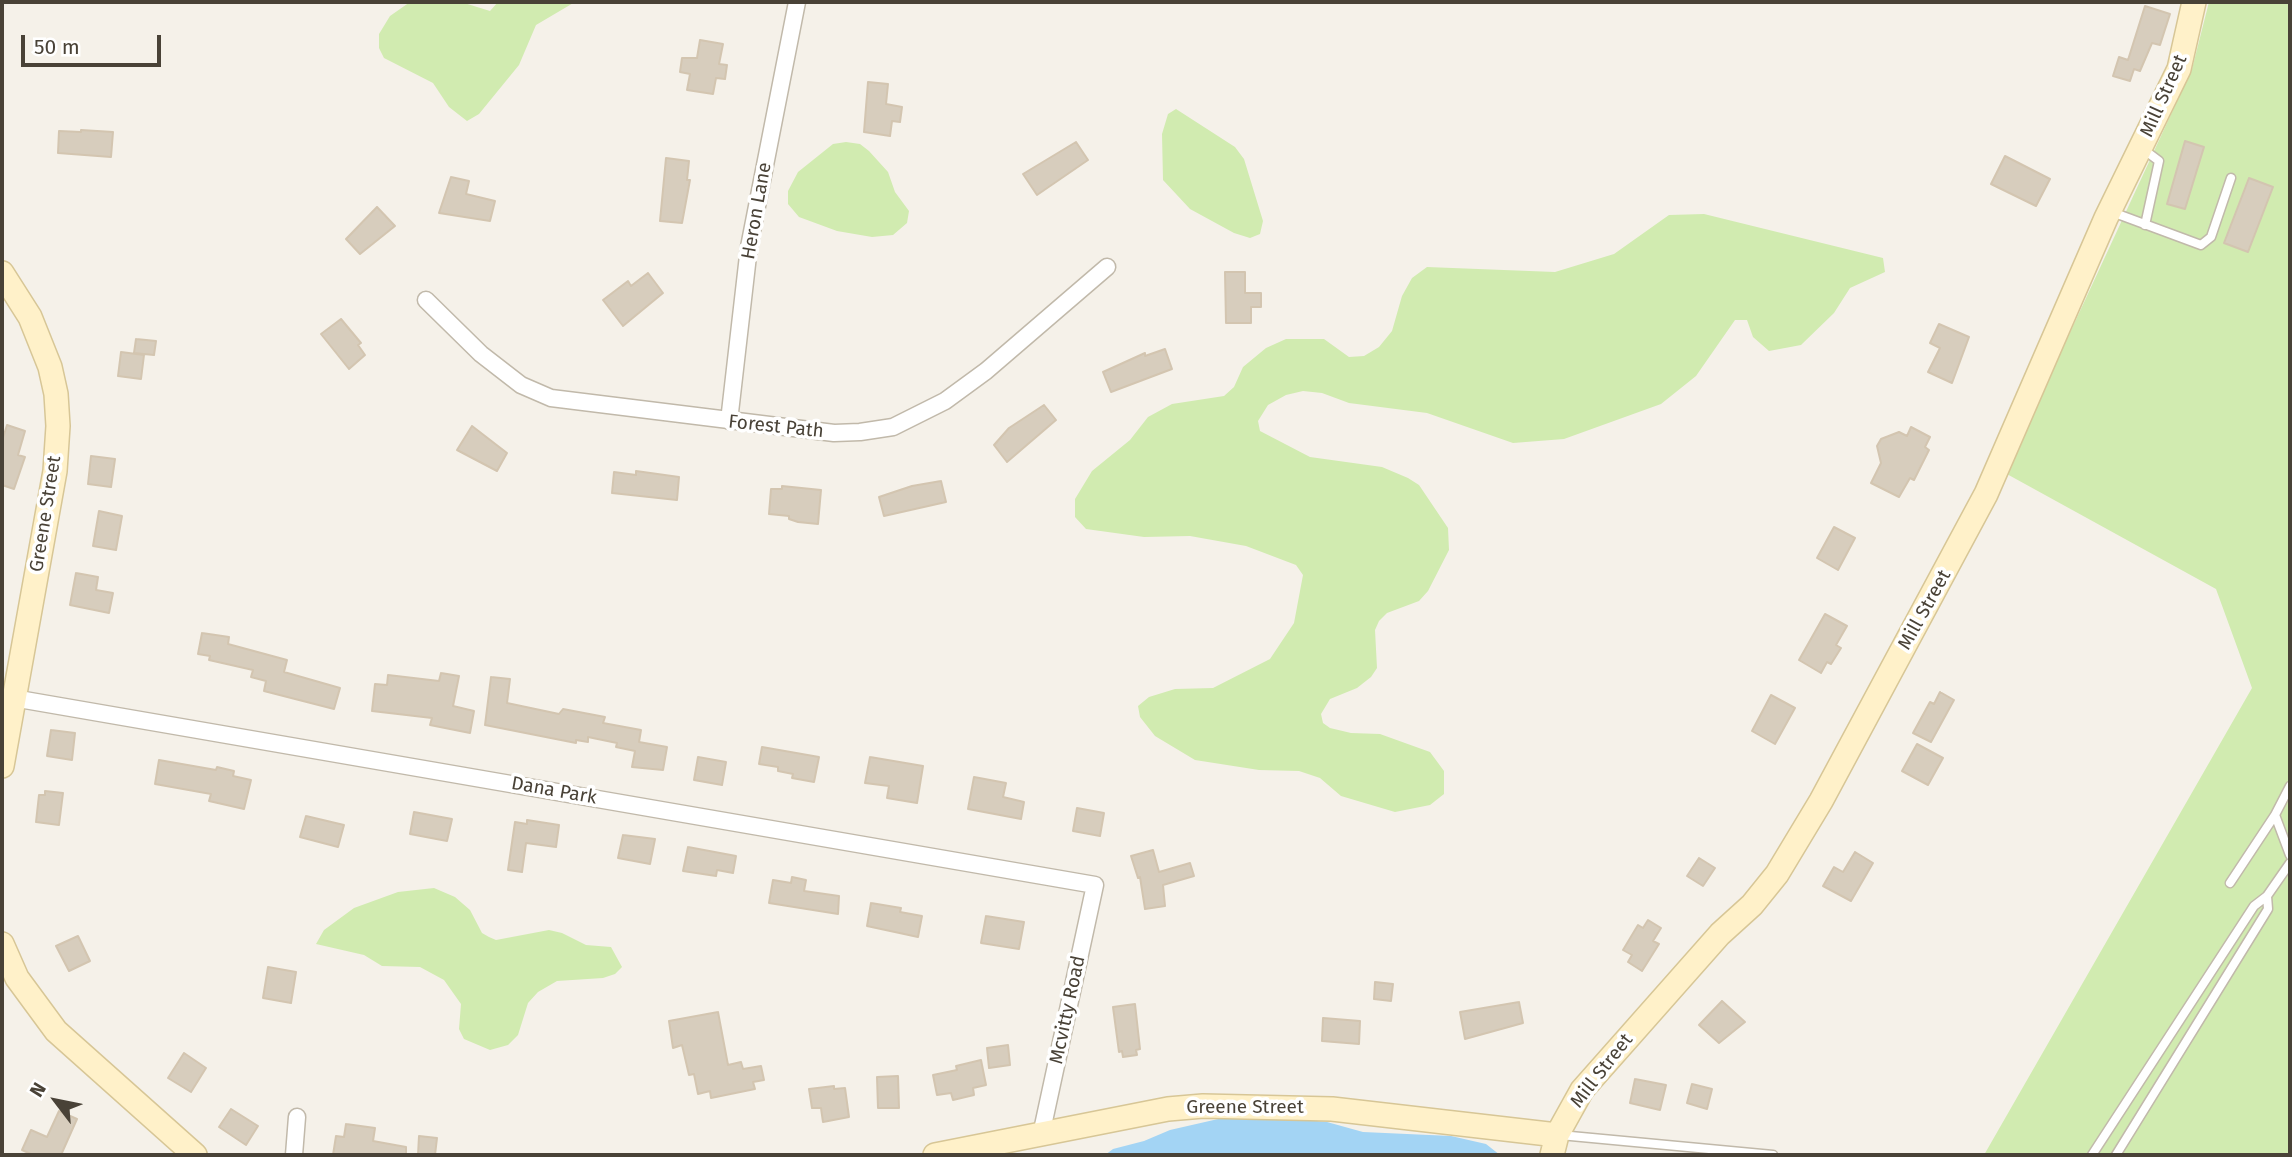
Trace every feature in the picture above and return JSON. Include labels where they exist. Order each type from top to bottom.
[{"type":"street","name":"Heron Lane","points":[[729,421],[749,247],[797,2]]},
{"type":"street","name":"Mill Street","points":[[1554,1145],[1582,1090],[1720,934],[1752,905],[1777,874],[1821,801],[1986,494],[2109,211],[2179,69],[2194,2]]},
{"type":"street","name":"Forest Path","points":[[426,300],[481,354],[536,393],[570,401],[834,433],[893,427],[918,417],[986,371],[1107,267]]},
{"type":"street","name":"Greene Street","points":[[2,273],[30,317],[50,367],[57,394],[58,426],[55,471],[7,696],[2,766]]},
{"type":"street","name":"Dana Park","points":[[7,696],[1095,885]]},
{"type":"street","name":"Mcvitty Road","points":[[1041,1135],[1095,885]]},
{"type":"street","points":[[2,943],[17,978],[56,1031],[195,1155]]},
{"type":"street","name":"Greene Street","points":[[935,1155],[1168,1109],[1238,1106],[1371,1113],[1554,1145]]},
{"type":"street","points":[[294,1155],[297,1116]]},
{"type":"lane","points":[[2140,148],[2160,161],[2145,225]]},
{"type":"lane","points":[[2109,211],[2192,244],[2206,243],[2211,237],[2231,178]]},
{"type":"lane","points":[[2230,883],[2275,816],[2290,786]]},
{"type":"lane","points":[[2275,816],[2290,855]]},
{"type":"lane","points":[[2092,1155],[2254,906],[2267,896],[2290,863]]},
{"type":"lane","points":[[2116,1155],[2268,909],[2267,896]]},
{"type":"lane","points":[[1554,1145],[1773,1155]]},
{"type":"green space","points":[[410,2],[461,2],[490,11],[498,2],[575,2],[536,25],[519,65],[479,114],[467,121],[449,107],[433,83],[384,58],[379,48],[379,34],[390,16]]},
{"type":"green space","points":[[2209,2],[2290,2],[2290,1155],[1984,1155],[2252,688],[2216,589],[2005,473],[2192,69]]},
{"type":"green space","points":[[1176,109],[1235,147],[1244,159],[1263,221],[1260,234],[1250,238],[1234,233],[1190,209],[1163,180],[1162,134],[1168,114]]},
{"type":"green space","points":[[833,144],[860,144],[869,151],[888,172],[895,192],[909,211],[907,223],[893,235],[872,237],[837,231],[799,217],[788,204],[788,191],[798,172]]},
{"type":"green space","points":[[1704,214],[1883,258],[1885,272],[1850,288],[1834,313],[1801,345],[1769,351],[1753,337],[1747,320],[1735,320],[1696,376],[1661,404],[1564,439],[1513,443],[1427,413],[1349,403],[1322,393],[1303,391],[1286,395],[1268,405],[1258,421],[1260,431],[1310,457],[1382,467],[1408,478],[1419,485],[1448,528],[1449,550],[1428,591],[1419,601],[1387,613],[1379,621],[1375,630],[1377,668],[1371,677],[1357,688],[1330,699],[1321,714],[1323,723],[1330,728],[1351,733],[1380,734],[1430,752],[1444,771],[1444,794],[1430,805],[1395,812],[1341,796],[1320,778],[1299,771],[1259,770],[1195,760],[1155,736],[1140,717],[1138,706],[1149,697],[1175,689],[1213,688],[1270,659],[1294,623],[1303,575],[1296,565],[1246,546],[1190,536],[1144,537],[1086,529],[1075,517],[1075,499],[1092,471],[1130,440],[1148,417],[1172,404],[1224,396],[1234,387],[1243,367],[1266,348],[1286,339],[1324,339],[1349,357],[1364,356],[1379,347],[1392,331],[1402,296],[1412,278],[1427,267],[1555,272],[1614,254],[1669,215]]},
{"type":"green space","points":[[434,888],[455,897],[470,910],[482,933],[496,940],[549,930],[562,933],[586,945],[611,947],[622,967],[615,974],[603,978],[557,981],[538,992],[528,1003],[518,1035],[508,1045],[490,1050],[464,1039],[459,1029],[461,1004],[444,980],[420,967],[382,966],[364,955],[316,944],[324,930],[354,908],[398,892]]},
{"type":"water","points":[[1240,1114],[1327,1122],[1363,1132],[1451,1136],[1486,1144],[1500,1155],[1105,1155],[1113,1149],[1144,1141],[1170,1130]]},
{"type":"building","points":[[2145,6],[2170,14],[2160,45],[2152,43],[2140,71],[2134,69],[2130,81],[2113,76],[2119,57],[2128,60]]},
{"type":"building","points":[[700,40],[723,44],[719,64],[727,65],[725,79],[716,78],[713,94],[687,90],[690,74],[680,72],[682,58],[697,58]]},
{"type":"building","points":[[868,82],[888,84],[886,104],[902,107],[900,122],[892,121],[890,136],[864,132]]},
{"type":"building","points":[[59,131],[113,132],[111,157],[58,153]]},
{"type":"building","points":[[2185,141],[2204,147],[2185,209],[2167,204]]},
{"type":"building","points":[[1076,142],[1088,160],[1037,195],[1023,174]]},
{"type":"building","points":[[2005,156],[2050,179],[2036,206],[1991,184]]},
{"type":"building","points":[[666,158],[689,161],[687,180],[690,180],[682,223],[660,221]]},
{"type":"building","points":[[451,177],[469,181],[466,194],[495,201],[490,221],[439,213]]},
{"type":"building","points":[[2249,178],[2273,187],[2248,252],[2224,243]]},
{"type":"building","points":[[377,207],[395,226],[360,254],[346,239]]},
{"type":"building","points":[[1225,272],[1245,272],[1245,293],[1261,293],[1261,307],[1251,307],[1251,323],[1226,323]]},
{"type":"building","points":[[648,273],[663,293],[623,326],[603,300],[628,281],[631,286]]},
{"type":"building","points":[[341,319],[361,343],[358,345],[365,355],[349,369],[321,334]]},
{"type":"building","points":[[1939,324],[1969,337],[1952,383],[1928,372],[1940,348],[1930,343]]},
{"type":"building","points":[[136,339],[156,341],[154,355],[134,353]]},
{"type":"building","points":[[1165,349],[1172,369],[1111,392],[1103,372],[1145,353],[1145,356]]},
{"type":"building","points":[[121,352],[144,355],[141,379],[118,376]]},
{"type":"building","points":[[1044,405],[1056,420],[1007,462],[994,445],[1009,428]]},
{"type":"building","points":[[7,425],[25,431],[18,455],[25,457],[14,489],[2,485],[2,441]]},
{"type":"building","points":[[472,426],[507,453],[497,471],[457,450]]},
{"type":"building","points":[[1911,427],[1930,437],[1925,447],[1929,450],[1914,480],[1910,478],[1899,497],[1871,483],[1881,463],[1877,446],[1881,439],[1899,432],[1907,436]]},
{"type":"building","points":[[91,456],[115,459],[111,487],[88,484]]},
{"type":"building","points":[[636,471],[679,477],[677,500],[612,493],[614,472],[636,475]]},
{"type":"building","points":[[941,481],[946,502],[884,516],[879,497],[912,486]]},
{"type":"building","points":[[782,486],[821,490],[818,524],[769,514],[771,489],[782,489]]},
{"type":"building","points":[[99,511],[122,516],[116,550],[93,546]]},
{"type":"building","points":[[1834,527],[1855,538],[1838,570],[1817,558]]},
{"type":"building","points":[[76,573],[98,577],[96,590],[113,593],[109,613],[70,605]]},
{"type":"building","points":[[1825,614],[1847,626],[1836,645],[1841,648],[1831,664],[1827,662],[1821,673],[1799,660]]},
{"type":"building","points":[[202,633],[229,637],[228,644],[287,660],[284,672],[340,688],[334,709],[264,691],[266,681],[251,677],[253,670],[209,660],[210,656],[198,654]]},
{"type":"building","points":[[441,673],[459,676],[453,706],[474,711],[470,733],[430,725],[432,718],[372,711],[375,684],[387,685],[388,675],[439,681]]},
{"type":"building","points":[[491,677],[510,679],[507,703],[559,714],[563,709],[605,717],[603,723],[641,730],[639,742],[667,747],[663,770],[632,767],[635,751],[616,747],[617,743],[588,737],[588,742],[576,740],[576,743],[485,725]]},
{"type":"building","points":[[1940,692],[1954,700],[1931,742],[1913,733],[1930,702],[1934,704]]},
{"type":"building","points":[[1771,695],[1795,708],[1775,744],[1752,731]]},
{"type":"building","points":[[51,730],[75,733],[72,760],[47,756]]},
{"type":"building","points":[[1917,744],[1943,758],[1928,785],[1902,771]]},
{"type":"building","points":[[762,747],[819,757],[814,782],[792,778],[793,774],[778,771],[778,767],[759,764]]},
{"type":"building","points":[[698,757],[726,762],[722,785],[694,780]]},
{"type":"building","points":[[870,757],[923,766],[917,803],[887,798],[889,786],[865,783]]},
{"type":"building","points":[[159,760],[216,770],[217,767],[234,771],[233,776],[251,780],[244,809],[209,801],[211,794],[155,784]]},
{"type":"building","points":[[974,777],[1006,783],[1003,797],[1024,802],[1021,819],[968,809]]},
{"type":"building","points":[[45,791],[63,793],[59,825],[36,822],[39,795],[45,795]]},
{"type":"building","points":[[1077,808],[1104,813],[1100,836],[1073,831]]},
{"type":"building","points":[[414,812],[452,819],[447,841],[410,834]]},
{"type":"building","points":[[306,816],[344,825],[338,847],[300,837]]},
{"type":"building","points":[[527,820],[559,825],[556,847],[526,843],[522,872],[508,870],[515,822],[527,824]]},
{"type":"building","points":[[623,835],[655,839],[650,864],[618,858]]},
{"type":"building","points":[[688,847],[736,856],[733,873],[717,870],[716,876],[683,871]]},
{"type":"building","points":[[1153,850],[1159,872],[1190,863],[1194,876],[1163,885],[1165,906],[1145,909],[1140,877],[1138,878],[1131,856]]},
{"type":"building","points":[[1855,852],[1873,863],[1851,901],[1823,886],[1834,867],[1843,872]]},
{"type":"building","points":[[1699,858],[1715,868],[1703,886],[1687,876]]},
{"type":"building","points":[[792,877],[806,880],[804,891],[839,896],[838,914],[769,903],[773,880],[791,883]]},
{"type":"building","points":[[871,903],[901,908],[900,912],[922,916],[918,937],[867,926]]},
{"type":"building","points":[[986,916],[1024,922],[1019,949],[981,943]]},
{"type":"building","points":[[1648,920],[1661,928],[1653,941],[1659,944],[1642,971],[1628,962],[1632,955],[1623,950],[1638,925],[1643,928]]},
{"type":"building","points":[[78,936],[90,961],[69,971],[56,946]]},
{"type":"building","points":[[268,967],[296,972],[291,1003],[263,998]]},
{"type":"building","points":[[1375,982],[1393,984],[1391,1001],[1374,999]]},
{"type":"building","points":[[1722,1001],[1745,1022],[1719,1043],[1699,1025]]},
{"type":"building","points":[[1519,1002],[1523,1023],[1465,1039],[1460,1012]]},
{"type":"building","points":[[1135,1004],[1140,1049],[1136,1050],[1137,1055],[1123,1057],[1122,1051],[1119,1052],[1113,1007]]},
{"type":"building","points":[[718,1012],[728,1065],[741,1062],[743,1069],[761,1066],[764,1080],[753,1082],[755,1089],[711,1098],[710,1091],[698,1094],[694,1074],[689,1075],[682,1045],[673,1048],[669,1021]]},
{"type":"building","points":[[1323,1018],[1360,1021],[1359,1044],[1322,1041]]},
{"type":"building","points":[[1008,1045],[1010,1065],[989,1068],[987,1048]]},
{"type":"building","points":[[184,1053],[206,1068],[191,1092],[168,1078]]},
{"type":"building","points":[[981,1060],[986,1085],[973,1088],[974,1095],[953,1100],[951,1093],[937,1095],[933,1075],[957,1070],[956,1066]]},
{"type":"building","points":[[898,1076],[899,1108],[878,1108],[877,1077]]},
{"type":"building","points":[[1635,1079],[1666,1085],[1660,1110],[1630,1103]]},
{"type":"building","points":[[1692,1084],[1712,1089],[1707,1109],[1687,1103]]},
{"type":"building","points":[[834,1086],[834,1089],[845,1088],[849,1117],[823,1122],[821,1108],[812,1108],[809,1089]]},
{"type":"building","points":[[231,1109],[258,1126],[246,1145],[219,1127]]},
{"type":"building","points":[[59,1111],[77,1119],[61,1155],[33,1155],[22,1150],[31,1130],[47,1137]]},
{"type":"building","points":[[346,1124],[375,1128],[373,1141],[406,1147],[406,1155],[333,1155],[336,1136],[344,1137]]},
{"type":"building","points":[[419,1136],[437,1138],[435,1155],[418,1155]]}]
